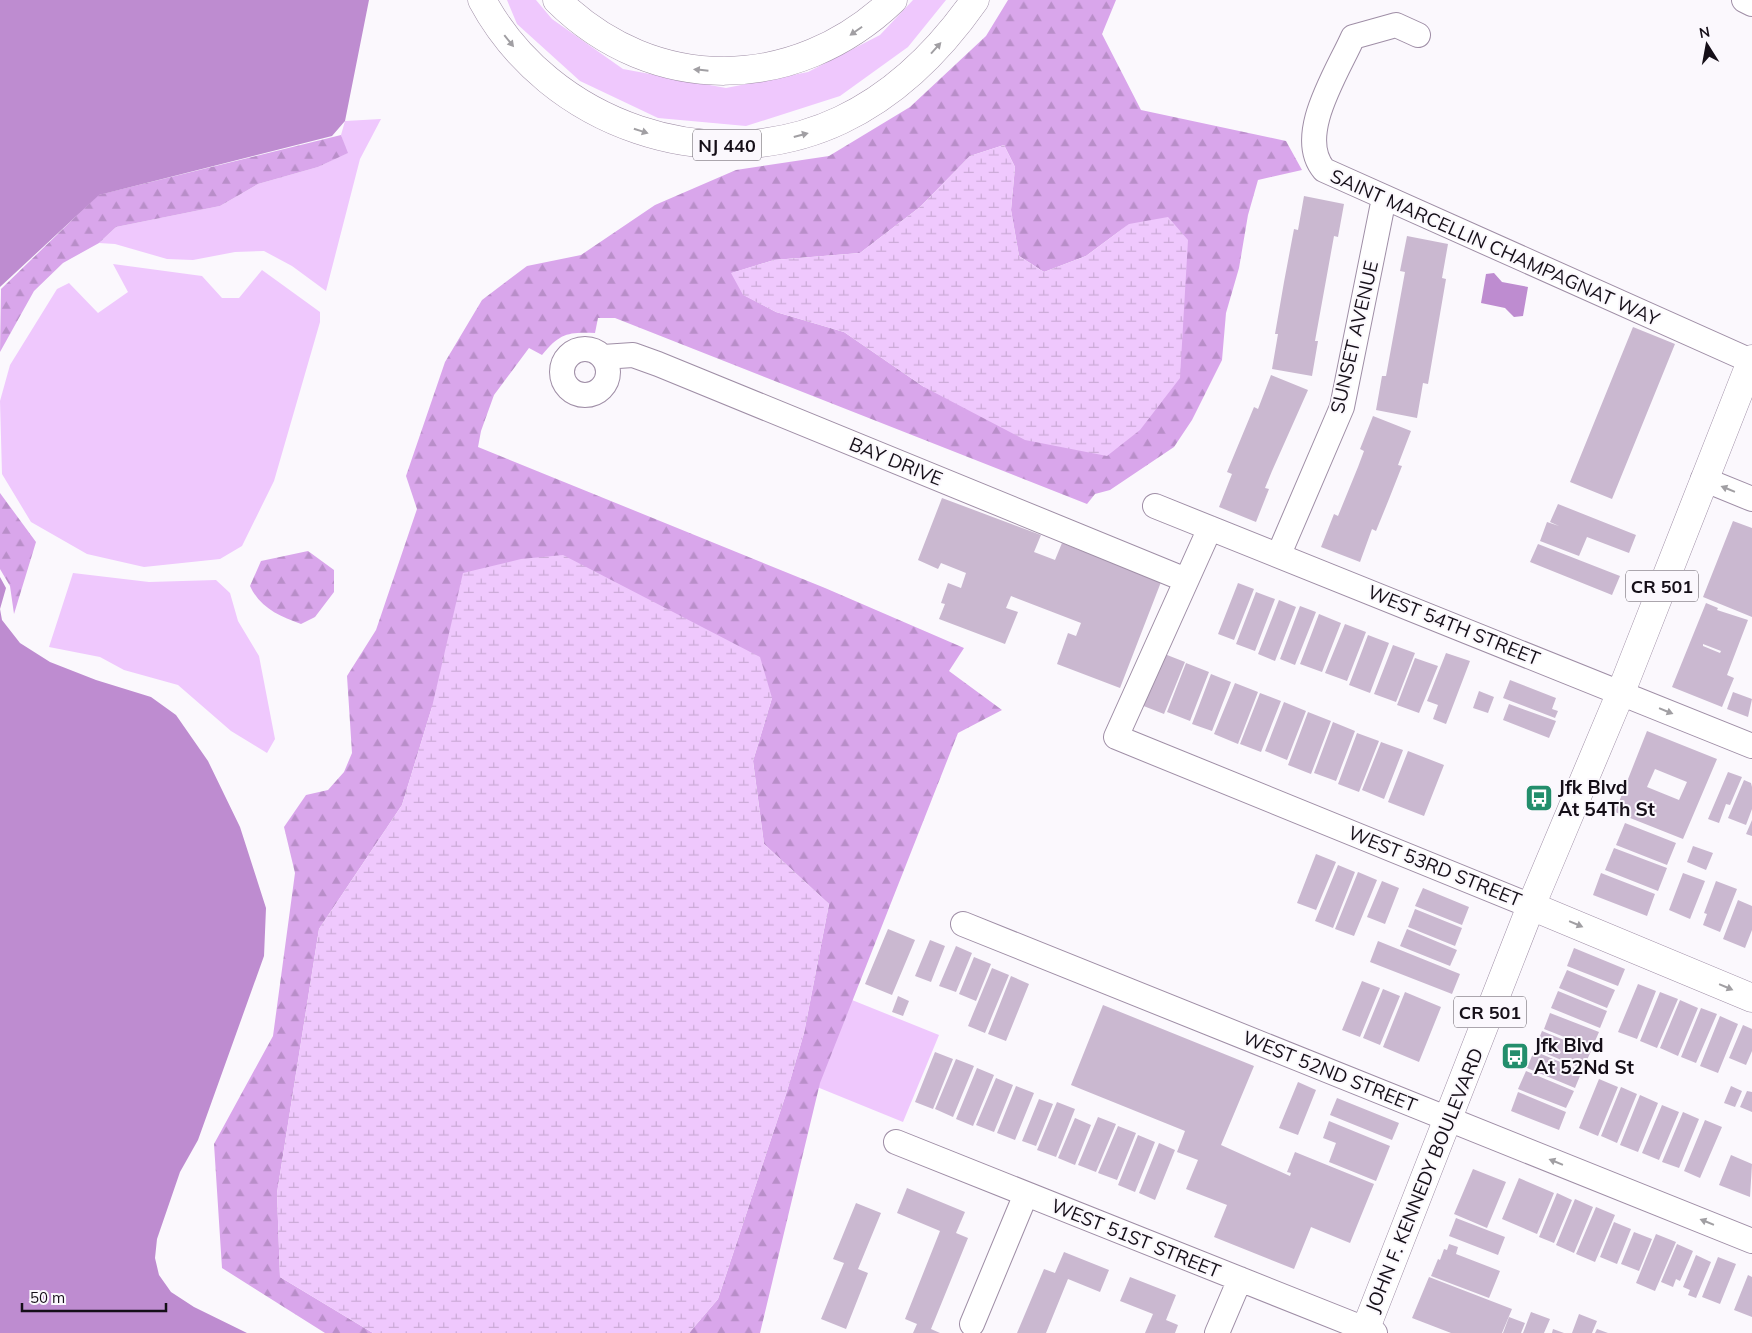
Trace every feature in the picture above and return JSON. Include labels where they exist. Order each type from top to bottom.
[{"type":"main road","name":"NJ 440","points":[[482,0],[506,38],[529,64],[555,87],[586,107],[620,124],[653,135],[688,142],[722,145],[774,141],[808,133],[841,120],[872,103],[900,83],[926,59],[975,0]]},
{"type":"main road","points":[[557,0],[588,26],[627,49],[678,67],[731,72],[766,68],[818,52],[850,35],[893,0]]},
{"type":"main road","name":"JOHN F. KENNEDY BOULEVARD","points":[[1368,1332],[1531,906],[1621,692],[1751,360]]},
{"type":"main road","name":"WEST 53RD STREET","points":[[1531,906],[1752,998]]},
{"type":"street","points":[[1744,0],[1752,4]]},
{"type":"street","name":"SAINT MARCELLIN CHAMPAGNAT WAY","points":[[1418,35],[1396,25],[1354,37],[1315,123],[1315,160],[1324,170],[1751,360]]},
{"type":"street","name":"SUNSET AVENUE","points":[[1279,554],[1342,407],[1384,198]]},
{"type":"street","name":"BAY DRIVE","points":[[603,357],[633,355],[658,364],[1186,580]]},
{"type":"street","points":[[1703,479],[1752,499]]},
{"type":"street","name":"WEST 54TH STREET","points":[[1155,506],[1279,554],[1752,746]]},
{"type":"street","points":[[1186,580],[1210,528]]},
{"type":"street","name":"WEST 53RD STREET","points":[[1186,580],[1116,737],[1531,906]]},
{"type":"street","name":"WEST 52ND STREET","points":[[963,924],[1752,1241]]},
{"type":"street","name":"WEST 51ST STREET","points":[[896,1142],[1368,1332]]},
{"type":"street","points":[[972,1324],[1026,1194]]},
{"type":"street","points":[[1217,1333],[1240,1279]]},
{"type":"green space","points":[[507,0],[536,0],[552,19],[623,69],[726,88],[808,72],[880,35],[913,0],[946,0],[908,47],[840,96],[746,126],[658,118],[580,81],[517,24]]},
{"type":"green space","points":[[1008,0],[1116,0],[1102,34],[1141,110],[1286,141],[1302,170],[1258,180],[1248,215],[1239,268],[1226,313],[1222,360],[1192,420],[1174,447],[1110,490],[1095,494],[1087,504],[615,318],[598,318],[595,333],[565,335],[554,342],[542,355],[529,348],[494,395],[481,431],[478,447],[825,588],[964,648],[949,671],[1002,710],[958,733],[820,1083],[760,1333],[689,1333],[718,1299],[787,1091],[804,1033],[829,904],[764,844],[753,761],[772,698],[432,707],[402,805],[319,929],[277,1193],[280,1277],[373,1333],[325,1333],[222,1268],[214,1144],[273,1036],[295,873],[284,827],[306,795],[328,790],[344,772],[352,753],[347,676],[376,630],[417,509],[406,476],[445,362],[482,300],[527,266],[581,255],[655,205],[736,170],[829,156],[910,107],[986,36]],"holes":[[[1004,145],[1015,167],[1011,210],[1019,256],[1044,272],[1086,256],[1129,224],[924,387],[844,332],[776,312],[744,295],[732,273],[774,260],[860,253],[920,207],[970,156]]]},
{"type":"green space","points":[[381,119],[360,159],[326,291],[292,266],[264,251],[235,252],[193,260],[167,259],[115,244],[99,243],[116,227],[220,206],[258,184],[318,167],[347,153],[341,135],[345,121]]},
{"type":"green space","points":[[341,135],[348,153],[318,167],[258,184],[220,206],[116,227],[99,243],[63,263],[34,291],[0,352],[1,289],[98,195]]},
{"type":"green space","points":[[1004,145],[1015,167],[1011,210],[1019,256],[1044,272],[1086,256],[1129,224],[1168,217],[1188,240],[1180,378],[1140,430],[1107,456],[1025,440],[924,387],[844,332],[776,312],[743,295],[731,273],[774,260],[860,253],[920,207],[970,156]]},
{"type":"green space","points":[[113,264],[202,276],[222,298],[239,298],[262,270],[320,312],[320,322],[274,481],[242,546],[220,559],[144,567],[87,554],[31,522],[2,474],[0,401],[10,365],[57,289],[69,283],[98,313],[128,292]]},
{"type":"green space","points":[[0,493],[36,542],[14,614],[10,586],[0,569]]},
{"type":"green space","points":[[308,551],[334,570],[334,592],[315,617],[301,624],[285,618],[265,606],[254,594],[250,586],[261,561]]},
{"type":"green space","points":[[563,555],[760,657],[772,698],[753,761],[764,844],[829,904],[804,1033],[787,1091],[718,1299],[689,1333],[373,1333],[280,1277],[277,1193],[319,929],[402,805],[432,707],[463,573],[521,559]]},
{"type":"green space","points":[[73,573],[149,582],[216,580],[230,593],[238,621],[259,656],[275,739],[267,753],[231,731],[178,685],[124,670],[100,657],[49,647]]},
{"type":"green space","points":[[852,1000],[939,1035],[903,1122],[817,1087]]},
{"type":"shaded area","points":[[0,0],[369,0],[345,121],[332,136],[99,195],[0,287]]},
{"type":"shaded area","points":[[1494,273],[1502,282],[1528,287],[1523,316],[1514,317],[1505,308],[1481,303],[1486,274]]},
{"type":"shaded area","points":[[0,577],[6,588],[0,609]]},
{"type":"shaded area","points":[[0,609],[2,620],[20,643],[50,662],[96,680],[151,697],[176,715],[208,761],[240,827],[266,908],[264,956],[198,1140],[180,1172],[157,1239],[155,1258],[159,1275],[171,1292],[194,1307],[247,1333],[0,1333]]},
{"type":"building","points":[[1304,196],[1344,204],[1338,237],[1334,236],[1315,341],[1318,341],[1312,376],[1272,369],[1278,334],[1275,334],[1284,282],[1294,229],[1298,230]]},
{"type":"building","points":[[1407,236],[1448,244],[1442,278],[1446,279],[1428,384],[1423,383],[1417,418],[1376,410],[1382,376],[1386,376],[1405,272],[1400,271]]},
{"type":"building","points":[[1633,327],[1675,344],[1612,499],[1570,482]]},
{"type":"building","points":[[1271,375],[1308,390],[1265,488],[1269,489],[1256,522],[1219,507],[1232,474],[1227,472],[1254,407],[1258,409]]},
{"type":"building","points":[[1373,416],[1411,431],[1398,465],[1402,466],[1376,531],[1372,529],[1360,562],[1321,547],[1334,514],[1338,516],[1358,467],[1364,451],[1360,449]]},
{"type":"building","points":[[942,498],[1041,535],[1034,552],[1055,560],[1062,543],[1161,582],[1120,688],[1057,664],[1068,633],[1076,636],[1081,623],[1011,596],[1006,608],[1018,612],[1005,644],[939,619],[945,604],[941,603],[948,583],[961,588],[966,573],[941,563],[938,569],[918,560]]},
{"type":"building","points":[[1558,504],[1636,535],[1629,553],[1587,537],[1579,556],[1540,541],[1547,522],[1559,526],[1550,522]]},
{"type":"building","points":[[1733,521],[1752,528],[1752,617],[1703,597]]},
{"type":"building","points":[[1538,544],[1620,576],[1612,595],[1530,562]]},
{"type":"building","points":[[1238,583],[1254,589],[1234,640],[1218,634]]},
{"type":"building","points":[[1256,592],[1275,599],[1255,651],[1236,644]]},
{"type":"building","points":[[1279,600],[1296,607],[1275,661],[1258,654]]},
{"type":"building","points":[[1706,603],[1718,608],[1717,610],[1748,620],[1727,675],[1734,678],[1722,707],[1672,687]],"holes":[[[1703,644],[1721,651],[1720,653],[1703,646]]]},
{"type":"building","points":[[1300,606],[1316,612],[1295,665],[1280,659]]},
{"type":"building","points":[[1319,614],[1341,623],[1322,672],[1300,664]]},
{"type":"building","points":[[1345,624],[1366,632],[1347,681],[1325,673]]},
{"type":"building","points":[[1368,635],[1389,643],[1370,693],[1349,685]]},
{"type":"building","points":[[1393,645],[1415,653],[1396,702],[1374,694]]},
{"type":"building","points":[[1162,653],[1185,662],[1164,714],[1141,705]]},
{"type":"building","points":[[1446,653],[1470,661],[1446,724],[1433,719],[1438,705],[1427,701]]},
{"type":"building","points":[[1415,658],[1438,666],[1419,713],[1397,705]]},
{"type":"building","points":[[1186,663],[1209,672],[1190,721],[1167,712]]},
{"type":"building","points":[[1211,674],[1231,682],[1212,731],[1192,724]]},
{"type":"building","points":[[1510,680],[1556,698],[1552,709],[1558,711],[1555,718],[1503,698]]},
{"type":"building","points":[[1235,683],[1258,692],[1238,744],[1214,734]]},
{"type":"building","points":[[1479,691],[1494,697],[1488,713],[1473,708]]},
{"type":"building","points":[[1733,692],[1752,699],[1748,717],[1727,709]]},
{"type":"building","points":[[1260,693],[1281,701],[1261,752],[1240,744]]},
{"type":"building","points":[[1284,702],[1306,711],[1287,760],[1265,751]]},
{"type":"building","points":[[1509,704],[1556,721],[1549,738],[1503,720]]},
{"type":"building","points":[[1308,712],[1331,721],[1311,774],[1288,765]]},
{"type":"building","points":[[1333,722],[1355,731],[1336,781],[1314,773]]},
{"type":"building","points":[[1647,731],[1717,759],[1683,839],[1615,812]],"holes":[[[1655,769],[1687,782],[1679,800],[1647,787]]]},
{"type":"building","points":[[1357,733],[1379,741],[1359,792],[1338,784]]},
{"type":"building","points":[[1381,742],[1403,750],[1384,799],[1362,790]]},
{"type":"building","points":[[1408,751],[1444,765],[1424,816],[1388,802]]},
{"type":"building","points":[[1728,772],[1742,777],[1730,805],[1726,804],[1719,823],[1708,819]]},
{"type":"building","points":[[1744,780],[1751,783],[1752,787],[1752,809],[1746,825],[1728,818]]},
{"type":"building","points":[[1752,820],[1752,836],[1746,834]]},
{"type":"building","points":[[1625,823],[1676,843],[1667,865],[1616,845]]},
{"type":"building","points":[[1693,846],[1713,853],[1706,870],[1687,862]]},
{"type":"building","points":[[1614,848],[1667,868],[1658,891],[1605,870]]},
{"type":"building","points":[[1316,854],[1336,862],[1316,910],[1297,903]]},
{"type":"building","points":[[1338,865],[1355,872],[1333,928],[1315,921]]},
{"type":"building","points":[[1358,872],[1377,880],[1354,936],[1335,929]]},
{"type":"building","points":[[1601,873],[1655,894],[1647,916],[1593,895]]},
{"type":"building","points":[[1683,873],[1705,881],[1690,919],[1669,910]]},
{"type":"building","points":[[1382,881],[1399,888],[1385,924],[1367,917]]},
{"type":"building","points":[[1716,881],[1737,889],[1720,932],[1703,925],[1707,914],[1704,913]]},
{"type":"building","points":[[1423,888],[1469,907],[1462,925],[1415,906]]},
{"type":"building","points":[[1738,900],[1752,906],[1752,930],[1745,948],[1723,939]]},
{"type":"building","points":[[1415,909],[1462,928],[1455,946],[1408,927]]},
{"type":"building","points":[[888,929],[915,940],[892,995],[865,984]]},
{"type":"building","points":[[1407,929],[1457,950],[1450,966],[1400,946]]},
{"type":"building","points":[[930,940],[945,946],[931,982],[915,976]]},
{"type":"building","points":[[1378,941],[1460,974],[1452,994],[1370,962]]},
{"type":"building","points":[[956,946],[972,953],[956,992],[939,986]]},
{"type":"building","points":[[1574,948],[1625,969],[1618,986],[1567,966]]},
{"type":"building","points":[[974,957],[991,964],[976,1001],[959,994]]},
{"type":"building","points":[[992,968],[1009,975],[985,1033],[968,1026]]},
{"type":"building","points":[[1567,970],[1615,990],[1607,1008],[1559,988]]},
{"type":"building","points":[[1011,976],[1029,984],[1006,1041],[988,1034]]},
{"type":"building","points":[[1362,981],[1380,988],[1360,1037],[1342,1030]]},
{"type":"building","points":[[1638,984],[1656,991],[1637,1039],[1618,1032]]},
{"type":"building","points":[[1383,989],[1400,996],[1380,1045],[1363,1038]]},
{"type":"building","points":[[1558,991],[1607,1011],[1600,1028],[1551,1008]]},
{"type":"building","points":[[1405,992],[1441,1007],[1419,1062],[1383,1047]]},
{"type":"building","points":[[1660,992],[1678,999],[1657,1048],[1640,1041]]},
{"type":"building","points":[[898,996],[909,1001],[903,1016],[892,1012]]},
{"type":"building","points":[[1680,1000],[1698,1008],[1678,1056],[1660,1048]]},
{"type":"building","points":[[1103,1005],[1254,1066],[1221,1145],[1290,1176],[1291,1173],[1287,1172],[1295,1152],[1374,1184],[1350,1243],[1311,1227],[1294,1269],[1214,1237],[1227,1205],[1186,1189],[1198,1160],[1177,1152],[1185,1131],[1071,1085]]},
{"type":"building","points":[[1701,1008],[1717,1014],[1696,1063],[1681,1057]]},
{"type":"building","points":[[1550,1013],[1599,1032],[1592,1048],[1544,1029]]},
{"type":"building","points":[[1720,1016],[1738,1024],[1718,1073],[1700,1066]]},
{"type":"building","points":[[1743,1025],[1752,1029],[1752,1051],[1746,1065],[1729,1058]]},
{"type":"building","points":[[1542,1031],[1591,1051],[1583,1069],[1535,1049]]},
{"type":"building","points":[[1534,1051],[1582,1071],[1575,1088],[1527,1068]]},
{"type":"building","points":[[935,1052],[953,1059],[933,1109],[915,1102]]},
{"type":"building","points":[[956,1059],[974,1066],[953,1117],[935,1109]]},
{"type":"building","points":[[977,1068],[994,1075],[973,1126],[956,1119]]},
{"type":"building","points":[[1526,1071],[1574,1091],[1566,1108],[1518,1089]]},
{"type":"building","points":[[996,1078],[1013,1085],[994,1132],[976,1125]]},
{"type":"building","points":[[1599,1079],[1618,1087],[1598,1136],[1579,1128]]},
{"type":"building","points":[[1298,1082],[1316,1090],[1298,1135],[1279,1128]]},
{"type":"building","points":[[1016,1086],[1034,1093],[1015,1140],[997,1133]]},
{"type":"building","points":[[1731,1086],[1742,1091],[1735,1107],[1724,1103]]},
{"type":"building","points":[[1621,1087],[1637,1094],[1617,1143],[1601,1136]]},
{"type":"building","points":[[1747,1091],[1752,1092],[1752,1112],[1740,1107]]},
{"type":"building","points":[[1518,1092],[1566,1112],[1559,1130],[1511,1111]]},
{"type":"building","points":[[1640,1095],[1658,1103],[1638,1152],[1620,1145]]},
{"type":"building","points":[[1337,1098],[1399,1123],[1392,1140],[1330,1115]]},
{"type":"building","points":[[1039,1099],[1053,1104],[1036,1146],[1022,1141]]},
{"type":"building","points":[[1057,1102],[1075,1109],[1056,1157],[1037,1150]]},
{"type":"building","points":[[1662,1105],[1679,1112],[1659,1160],[1642,1153]]},
{"type":"building","points":[[1683,1112],[1699,1119],[1679,1168],[1662,1162]]},
{"type":"building","points":[[1098,1117],[1116,1124],[1096,1172],[1078,1165]]},
{"type":"building","points":[[1075,1118],[1091,1125],[1075,1165],[1058,1158]]},
{"type":"building","points":[[1705,1120],[1722,1127],[1700,1178],[1684,1171]]},
{"type":"building","points":[[1329,1121],[1390,1146],[1376,1181],[1329,1162],[1336,1143],[1323,1138]]},
{"type":"building","points":[[1118,1126],[1136,1133],[1117,1180],[1098,1173]]},
{"type":"building","points":[[1138,1135],[1155,1142],[1135,1192],[1118,1185]]},
{"type":"building","points":[[1159,1143],[1175,1150],[1155,1200],[1139,1193]]},
{"type":"building","points":[[1731,1155],[1752,1164],[1750,1197],[1719,1185]]},
{"type":"building","points":[[1473,1169],[1506,1182],[1487,1228],[1454,1214]]},
{"type":"building","points":[[1519,1178],[1554,1193],[1537,1234],[1502,1219]]},
{"type":"building","points":[[907,1188],[965,1212],[956,1233],[968,1238],[931,1329],[940,1333],[913,1333],[917,1324],[905,1319],[940,1231],[897,1213]]},
{"type":"building","points":[[1557,1193],[1572,1200],[1554,1243],[1539,1237]]},
{"type":"building","points":[[1575,1199],[1593,1207],[1574,1253],[1556,1245]]},
{"type":"building","points":[[856,1203],[881,1213],[858,1269],[868,1273],[846,1329],[821,1319],[844,1263],[833,1259]]},
{"type":"building","points":[[1596,1207],[1615,1215],[1595,1262],[1576,1254]]},
{"type":"building","points":[[1456,1218],[1505,1237],[1498,1255],[1449,1236]]},
{"type":"building","points":[[1614,1222],[1631,1229],[1617,1264],[1600,1257]]},
{"type":"building","points":[[1634,1232],[1652,1239],[1639,1271],[1621,1264]]},
{"type":"building","points":[[1656,1234],[1676,1242],[1655,1291],[1636,1283]]},
{"type":"building","points":[[1449,1244],[1458,1247],[1456,1254],[1500,1271],[1489,1298],[1431,1276],[1438,1259],[1440,1260],[1444,1249],[1447,1250]]},
{"type":"building","points":[[1677,1244],[1693,1251],[1680,1281],[1676,1279],[1673,1287],[1661,1282]]},
{"type":"building","points":[[1064,1252],[1109,1270],[1100,1292],[1068,1279],[1046,1333],[1017,1333],[1044,1269],[1055,1273]]},
{"type":"building","points":[[1696,1255],[1711,1262],[1696,1298],[1688,1295],[1690,1290],[1683,1287]]},
{"type":"building","points":[[1718,1257],[1736,1264],[1720,1304],[1702,1297]]},
{"type":"building","points":[[1748,1275],[1752,1277],[1752,1317],[1734,1310]]},
{"type":"building","points":[[1130,1277],[1176,1295],[1166,1320],[1178,1325],[1175,1333],[1145,1333],[1153,1314],[1120,1301]]},
{"type":"building","points":[[1429,1277],[1512,1309],[1502,1333],[1451,1333],[1412,1318]]},
{"type":"building","points":[[1531,1312],[1550,1319],[1544,1333],[1523,1333]]},
{"type":"building","points":[[1579,1314],[1597,1321],[1592,1333],[1572,1333]]},
{"type":"building","points":[[1509,1317],[1525,1323],[1521,1333],[1503,1333]]},
{"type":"building","points":[[1553,1329],[1564,1333],[1552,1333]]},
{"type":"building","points":[[1597,1329],[1608,1333],[1595,1333]]},
{"type":"place","name":"Jfk Blvd At 54Th St","points":[[1539,798]]},
{"type":"place","name":"Jfk Blvd At 52Nd St","points":[[1515,1056]]}]
